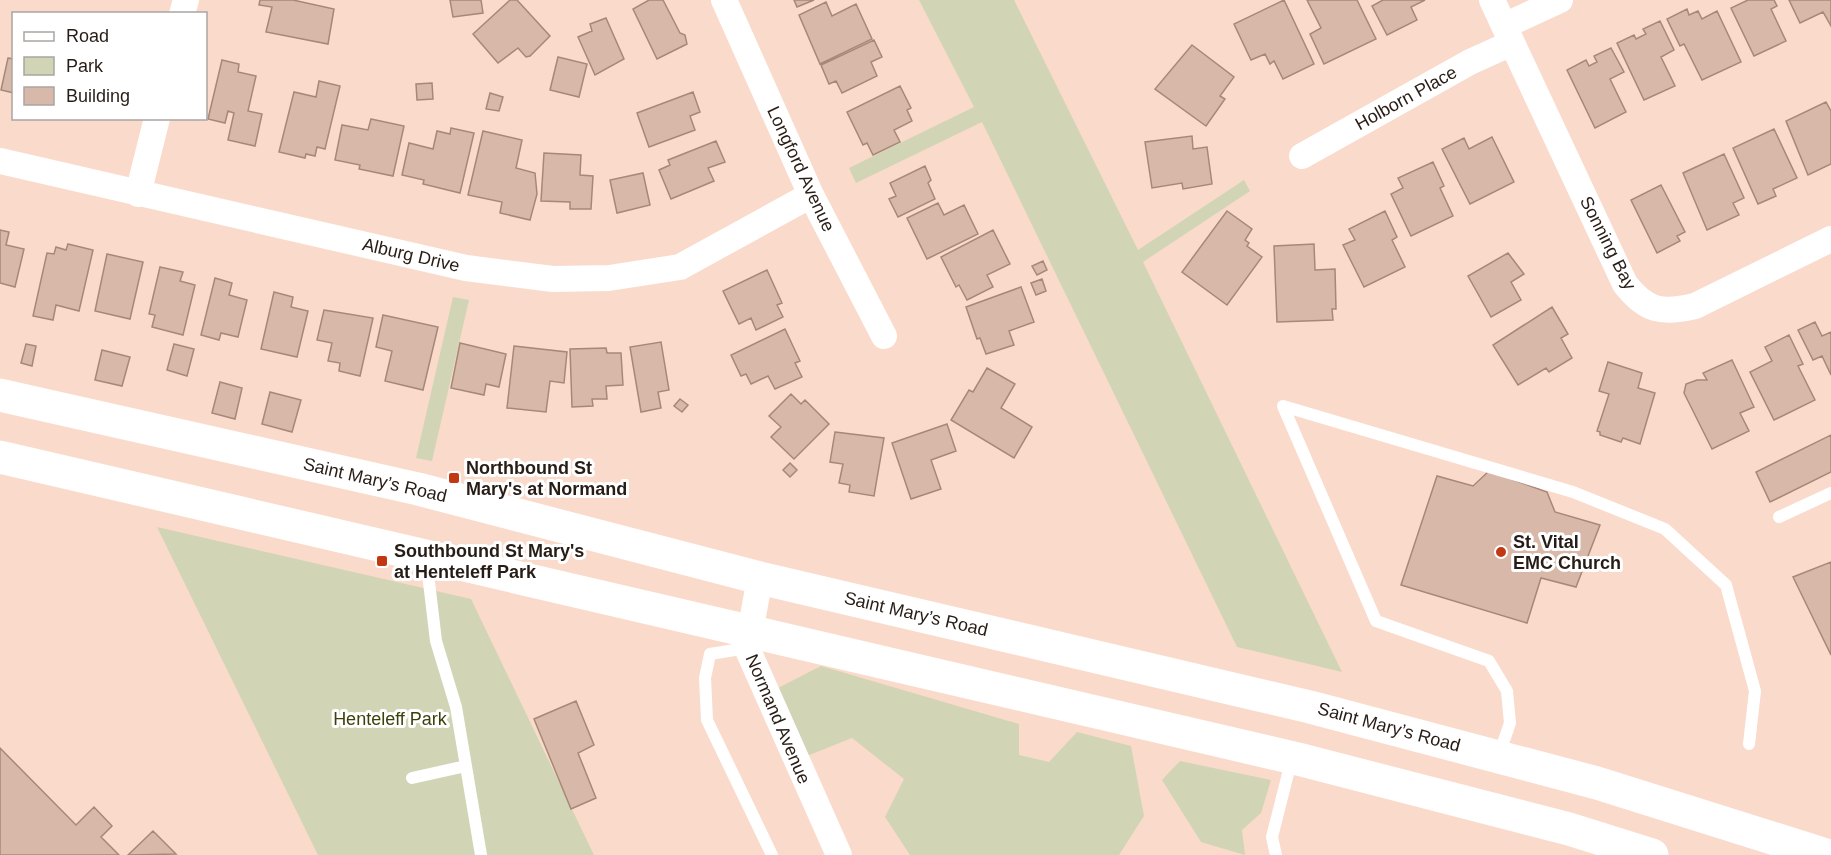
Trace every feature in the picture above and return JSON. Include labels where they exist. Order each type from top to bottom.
[{"type":"main road","name":"Saint Mary’s Road","points":[[0,395],[418,489],[760,578],[1310,706],[1597,783],[1826,855]]},
{"type":"main road","points":[[0,457],[426,556],[748,639],[1292,757],[1569,829],[1653,855]]},
{"type":"street","name":"Longford Avenue","points":[[724,0],[811,195],[884,336]]},
{"type":"street","name":"Sonning Bay","points":[[1492,0],[1625,284],[1638,301],[1656,309],[1665,310],[1695,306],[1831,239]]},
{"type":"street","points":[[1508,35],[1560,0]]},
{"type":"street","name":"Holborn Place","points":[[1302,156],[1470,62],[1508,35]]},
{"type":"street","points":[[138,194],[156,120]]},
{"type":"street","name":"Alburg Drive","points":[[0,161],[466,268],[553,279],[609,278],[681,267],[811,195]]},
{"type":"street","name":"Normand Avenue","points":[[760,578],[748,639],[839,855]]},
{"type":"lane","points":[[1498,757],[1510,723],[1507,691],[1489,661],[1376,621],[1283,406],[1573,492],[1665,529],[1726,585],[1755,691],[1749,744]]},
{"type":"lane","points":[[1779,517],[1831,493]]},
{"type":"lane","points":[[426,556],[436,641],[456,707],[482,855]]},
{"type":"lane","points":[[748,639],[710,654],[705,678],[707,720],[772,855]]},
{"type":"lane","points":[[1276,855],[1272,837],[1292,757]]},
{"type":"lane","points":[[412,778],[466,766]]},
{"type":"green space","points":[[919,0],[1014,0],[1138,250],[1244,180],[1250,191],[1143,262],[1342,672],[1237,647],[982,122],[856,183],[849,168],[974,107]]},
{"type":"green space","points":[[453,297],[469,300],[432,461],[416,458]]},
{"type":"green space","name":"Henteleff Park","points":[[157,527],[471,599],[594,855],[318,855]]},
{"type":"green space","points":[[821,666],[1019,724],[1019,755],[1049,762],[1077,732],[1131,746],[1144,816],[1119,855],[910,855],[885,817],[904,779],[852,738],[807,756],[778,688]]},
{"type":"green space","points":[[1180,761],[1271,780],[1261,813],[1242,830],[1245,855],[1201,842],[1162,780]]},
{"type":"building","points":[[260,0],[293,0],[334,9],[328,44],[266,32],[272,7],[259,5]]},
{"type":"building","points":[[450,0],[481,0],[483,13],[453,17]]},
{"type":"building","points":[[510,0],[517,0],[550,36],[530,56],[526,57],[518,48],[498,63],[473,34]]},
{"type":"building","points":[[649,0],[663,0],[680,33],[685,35],[687,44],[657,59],[633,9]]},
{"type":"building","points":[[794,0],[814,0],[797,7]]},
{"type":"building","points":[[1284,0],[1314,64],[1283,79],[1274,61],[1270,64],[1265,54],[1251,60],[1234,24]]},
{"type":"building","points":[[1307,0],[1357,0],[1376,39],[1324,64],[1310,34],[1321,28]]},
{"type":"building","points":[[1383,0],[1425,0],[1411,7],[1417,20],[1387,35],[1372,6]]},
{"type":"building","points":[[1748,0],[1774,0],[1777,6],[1771,9],[1786,41],[1754,56],[1731,8]]},
{"type":"building","points":[[1789,0],[1831,0],[1831,26],[1823,12],[1800,23]]},
{"type":"building","points":[[826,2],[832,16],[856,4],[872,39],[820,64],[799,15]]},
{"type":"building","points":[[1687,9],[1689,15],[1698,11],[1702,19],[1717,11],[1741,62],[1702,80],[1684,44],[1680,46],[1667,19]]},
{"type":"building","points":[[606,18],[624,59],[595,75],[578,37],[592,31],[590,24]]},
{"type":"building","points":[[1660,21],[1674,50],[1661,57],[1675,86],[1644,100],[1617,43],[1634,35],[1636,39],[1646,34],[1643,29]]},
{"type":"building","points":[[874,40],[882,57],[871,62],[877,76],[842,93],[836,81],[829,84],[821,65]]},
{"type":"building","points":[[1192,45],[1234,77],[1220,96],[1225,99],[1206,126],[1155,89]]},
{"type":"building","points":[[1611,48],[1624,72],[1610,79],[1626,112],[1595,128],[1567,70],[1586,60],[1589,66],[1597,62],[1594,56]]},
{"type":"building","points":[[558,57],[587,64],[579,97],[550,90]]},
{"type":"building","points":[[8,58],[12,59],[12,93],[1,90]]},
{"type":"building","points":[[222,60],[239,64],[238,72],[256,76],[248,111],[262,114],[255,146],[228,140],[234,113],[228,111],[225,123],[208,119]]},
{"type":"building","points":[[319,81],[340,86],[325,149],[317,147],[315,156],[306,154],[305,158],[279,152],[294,92],[316,97]]},
{"type":"building","points":[[432,83],[433,99],[417,100],[416,84]]},
{"type":"building","points":[[900,86],[911,108],[907,110],[912,121],[894,130],[900,142],[873,155],[867,143],[863,145],[847,112]]},
{"type":"building","points":[[693,92],[700,112],[690,116],[695,130],[649,147],[637,113]]},
{"type":"building","points":[[490,93],[503,97],[499,111],[486,109]]},
{"type":"building","points":[[1826,102],[1831,111],[1831,164],[1808,175],[1786,121]]},
{"type":"building","points":[[371,119],[404,126],[393,176],[359,169],[360,165],[335,160],[342,125],[368,130]]},
{"type":"building","points":[[451,128],[474,133],[460,193],[423,184],[424,180],[402,175],[409,143],[433,149],[437,131],[450,134]]},
{"type":"building","points":[[1774,129],[1797,178],[1773,189],[1776,196],[1758,204],[1733,148]]},
{"type":"building","points":[[483,131],[522,140],[516,168],[535,173],[537,194],[530,220],[500,213],[502,202],[468,195]]},
{"type":"building","points":[[1192,136],[1193,149],[1207,147],[1212,184],[1183,189],[1182,183],[1152,188],[1145,142]]},
{"type":"building","points":[[1492,137],[1514,182],[1470,204],[1442,149],[1464,138],[1469,149]]},
{"type":"building","points":[[716,141],[725,162],[708,168],[714,181],[671,199],[659,170],[670,165],[668,160]]},
{"type":"building","points":[[544,153],[581,155],[580,175],[593,176],[591,209],[570,209],[570,202],[541,201]]},
{"type":"building","points":[[1724,154],[1744,198],[1733,203],[1739,215],[1707,230],[1683,173]]},
{"type":"building","points":[[1433,162],[1444,186],[1440,188],[1453,216],[1411,236],[1391,194],[1403,188],[1398,178]]},
{"type":"building","points":[[925,166],[931,180],[928,183],[935,199],[898,217],[889,199],[896,196],[890,183]]},
{"type":"building","points":[[643,173],[650,205],[617,213],[610,180]]},
{"type":"building","points":[[1661,185],[1685,232],[1677,236],[1680,241],[1657,253],[1631,200]]},
{"type":"building","points":[[938,203],[944,215],[964,205],[978,234],[927,259],[907,218]]},
{"type":"building","points":[[1227,211],[1252,229],[1245,240],[1249,243],[1247,246],[1262,257],[1227,305],[1182,272]]},
{"type":"building","points":[[1385,211],[1397,237],[1392,240],[1405,267],[1364,287],[1343,245],[1355,240],[1349,229]]},
{"type":"building","points":[[0,230],[9,232],[6,245],[24,249],[15,287],[0,283]]},
{"type":"building","points":[[993,230],[1010,264],[987,275],[993,287],[967,300],[959,285],[956,287],[941,257]]},
{"type":"building","points":[[68,244],[93,250],[79,311],[56,305],[53,320],[33,316],[47,253],[54,254],[56,247],[66,250]]},
{"type":"building","points":[[1314,244],[1315,270],[1335,269],[1336,309],[1332,309],[1333,320],[1277,322],[1274,246]]},
{"type":"building","points":[[1508,253],[1524,274],[1511,282],[1521,300],[1491,317],[1468,276]]},
{"type":"building","points":[[107,254],[143,262],[130,319],[95,311]]},
{"type":"building","points":[[1043,261],[1047,270],[1037,275],[1032,266]]},
{"type":"building","points":[[160,267],[183,272],[180,281],[195,285],[183,335],[152,327],[155,315],[149,314]]},
{"type":"building","points":[[767,270],[782,303],[777,305],[783,317],[756,330],[751,318],[739,324],[723,291]]},
{"type":"building","points":[[215,278],[232,283],[229,295],[247,300],[238,337],[221,333],[219,340],[201,335]]},
{"type":"building","points":[[1042,279],[1046,291],[1036,295],[1031,283]]},
{"type":"building","points":[[1021,287],[1034,322],[1009,331],[1014,345],[986,354],[980,338],[977,339],[966,307]]},
{"type":"building","points":[[274,292],[293,297],[291,307],[308,311],[297,357],[261,349]]},
{"type":"building","points":[[1552,307],[1568,334],[1561,338],[1572,358],[1549,372],[1546,368],[1518,385],[1493,345]]},
{"type":"building","points":[[324,310],[373,318],[360,376],[339,371],[340,363],[328,361],[332,343],[317,340]]},
{"type":"building","points":[[383,315],[438,327],[423,390],[385,381],[392,351],[376,347]]},
{"type":"building","points":[[1815,322],[1822,336],[1831,332],[1831,375],[1822,356],[1813,360],[1798,330]]},
{"type":"building","points":[[785,329],[800,361],[795,363],[802,377],[775,389],[768,376],[751,384],[746,374],[741,376],[731,355]]},
{"type":"building","points":[[1789,335],[1803,364],[1798,366],[1815,400],[1774,420],[1750,372],[1772,361],[1765,347]]},
{"type":"building","points":[[661,342],[669,390],[658,392],[661,408],[641,412],[630,347]]},
{"type":"building","points":[[460,343],[506,354],[499,387],[486,384],[484,395],[451,388]]},
{"type":"building","points":[[26,344],[36,346],[32,366],[21,363]]},
{"type":"building","points":[[174,344],[194,349],[187,376],[167,370]]},
{"type":"building","points":[[514,346],[567,352],[564,383],[550,381],[546,412],[507,408]]},
{"type":"building","points":[[606,348],[607,353],[621,353],[623,385],[606,386],[607,399],[592,399],[593,406],[572,407],[570,349]]},
{"type":"building","points":[[102,350],[130,357],[122,386],[95,380]]},
{"type":"building","points":[[1732,360],[1754,407],[1740,413],[1749,431],[1712,449],[1684,393],[1686,384],[1697,380],[1707,380],[1703,373]]},
{"type":"building","points":[[1608,362],[1642,373],[1638,388],[1655,393],[1640,444],[1623,438],[1621,442],[1600,435],[1597,431],[1609,394],[1599,391]]},
{"type":"building","points":[[987,368],[1015,384],[1001,408],[1032,427],[1014,458],[951,420],[969,390],[973,392]]},
{"type":"building","points":[[220,382],[242,388],[235,419],[212,413]]},
{"type":"building","points":[[270,392],[301,400],[292,432],[262,424]]},
{"type":"building","points":[[791,394],[801,404],[805,400],[829,424],[794,459],[771,437],[781,427],[769,416]]},
{"type":"building","points":[[680,399],[688,405],[682,412],[674,406]]},
{"type":"building","points":[[947,424],[956,451],[931,460],[941,489],[911,499],[892,443]]},
{"type":"building","points":[[835,432],[884,438],[874,496],[849,492],[850,485],[839,483],[843,464],[830,462]]},
{"type":"building","points":[[1831,435],[1831,472],[1770,502],[1756,472]]},
{"type":"building","points":[[790,463],[797,470],[790,477],[783,470]]},
{"type":"building","name":"St. Vital EMC Church","points":[[1489,471],[1547,492],[1555,512],[1600,525],[1576,587],[1541,578],[1527,623],[1401,585],[1437,476],[1473,486]]},
{"type":"building","points":[[1831,562],[1831,655],[1793,577]]},
{"type":"building","points":[[576,701],[594,745],[578,753],[596,798],[571,809],[534,719]]},
{"type":"building","points":[[0,748],[76,825],[94,807],[112,826],[101,837],[119,855],[0,855]]},
{"type":"building","points":[[153,831],[176,854],[128,855]]},
{"type":"place","name":"Northbound St Mary's at Normand","points":[[454,478]]},
{"type":"place","name":"St. Vital EMC Church","points":[[1501,552]]},
{"type":"place","name":"Southbound St Mary's at Henteleff Park","points":[[382,561]]}]
